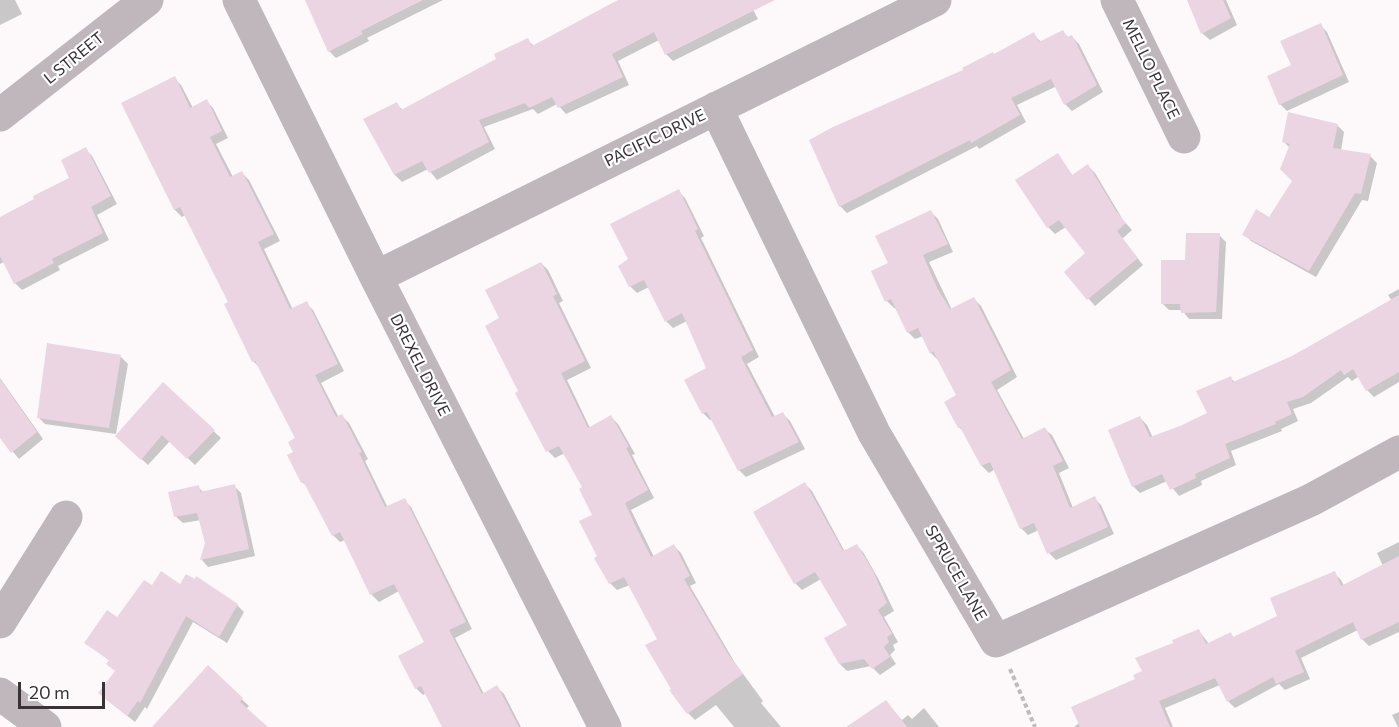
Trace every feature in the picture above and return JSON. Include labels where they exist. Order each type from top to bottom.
[{"type":"street","name":"L STREET","points":[[0,115],[147,0]]},
{"type":"street","name":"DREXEL DRIVE","points":[[239,0],[376,277],[605,727]]},
{"type":"street","name":"PACIFIC DRIVE","points":[[376,277],[935,0]]},
{"type":"street","name":"MELLO PLACE","points":[[1117,0],[1185,137]]},
{"type":"street","name":"SPRUCE LANE","points":[[716,108],[874,433],[996,641]]},
{"type":"street","points":[[996,641],[1311,500],[1399,452]]},
{"type":"street","points":[[0,622],[66,517]]},
{"type":"street","points":[[0,694],[45,727]]},
{"type":"path","points":[[996,641],[1035,727]]},
{"type":"building","points":[[305,0],[423,0],[361,31],[363,34],[328,52]]},
{"type":"building","points":[[618,0],[775,0],[665,55],[654,32],[612,54],[623,77],[558,108],[552,97],[529,108],[525,103],[479,120],[489,142],[429,173],[422,161],[394,175],[363,119],[397,102],[401,110],[496,59],[494,54],[528,38],[532,46]]},
{"type":"building","points":[[1187,0],[1223,0],[1231,18],[1201,34]]},
{"type":"building","points":[[1321,23],[1343,75],[1279,105],[1267,76],[1291,65],[1280,41]]},
{"type":"building","points":[[1063,30],[1067,37],[1072,35],[1097,85],[1064,105],[1051,79],[1011,98],[1020,115],[971,143],[970,140],[839,207],[809,140],[833,127],[963,70],[962,68],[1034,32],[1039,42]]},
{"type":"building","points":[[175,76],[190,108],[207,99],[222,131],[210,137],[230,177],[242,171],[274,234],[258,242],[290,309],[307,301],[338,364],[315,375],[336,417],[342,414],[362,452],[359,453],[385,507],[405,498],[466,622],[449,630],[482,694],[497,685],[519,727],[442,727],[421,686],[415,689],[398,656],[424,642],[394,584],[370,595],[340,532],[332,536],[303,481],[301,483],[287,455],[293,452],[288,442],[295,438],[255,361],[252,362],[224,304],[228,302],[180,207],[174,210],[121,103]]},
{"type":"building","points":[[1288,112],[1338,124],[1333,148],[1371,154],[1361,194],[1355,193],[1309,271],[1242,235],[1256,209],[1269,217],[1292,181],[1280,169],[1290,144],[1282,142]]},
{"type":"building","points":[[86,147],[111,196],[91,207],[103,233],[52,259],[54,263],[14,284],[0,256],[0,217],[34,199],[33,196],[69,178],[61,160]]},
{"type":"building","points":[[1058,153],[1072,175],[1088,164],[1116,211],[1126,223],[1117,231],[1138,258],[1087,300],[1064,272],[1085,253],[1059,220],[1047,228],[1015,180]]},
{"type":"building","points":[[679,189],[698,229],[695,231],[753,350],[741,357],[772,417],[783,412],[799,442],[738,471],[707,412],[702,414],[684,380],[706,368],[682,313],[665,322],[644,280],[629,287],[618,266],[628,259],[610,224]]},
{"type":"building","points":[[931,210],[948,244],[923,255],[937,288],[950,309],[974,297],[1011,370],[991,382],[1022,439],[1045,427],[1063,461],[1053,466],[1070,508],[1095,496],[1108,527],[1047,554],[1034,523],[1020,529],[990,462],[981,466],[944,402],[956,395],[933,351],[930,354],[918,328],[907,333],[891,299],[885,302],[871,271],[888,263],[875,236]]},
{"type":"building","points":[[1186,233],[1220,233],[1216,312],[1181,313],[1180,304],[1161,304],[1161,260],[1185,260]]},
{"type":"building","points":[[541,262],[557,294],[553,296],[585,361],[561,373],[588,428],[611,415],[629,447],[626,448],[648,490],[625,503],[636,527],[651,557],[674,544],[690,576],[684,579],[728,654],[743,674],[687,714],[669,690],[671,689],[645,645],[657,639],[624,577],[609,584],[594,558],[597,556],[579,521],[592,515],[579,489],[582,487],[559,446],[546,452],[515,393],[518,391],[485,326],[499,318],[485,290]]},
{"type":"building","points":[[1399,295],[1399,372],[1366,391],[1353,369],[1344,375],[1341,370],[1303,397],[1287,402],[1292,414],[1275,422],[1276,424],[1225,444],[1230,458],[1195,474],[1196,478],[1170,490],[1162,474],[1132,487],[1108,430],[1140,416],[1150,437],[1180,426],[1207,413],[1196,391],[1231,376],[1233,382],[1292,356]]},
{"type":"building","points":[[47,343],[121,355],[109,428],[37,418]]},
{"type":"building","points":[[0,379],[37,432],[11,453],[0,438]]},
{"type":"building","points":[[163,382],[215,430],[187,459],[162,435],[141,460],[115,436]]},
{"type":"building","points":[[805,482],[843,551],[857,544],[873,571],[887,603],[878,610],[892,634],[887,637],[889,642],[884,647],[890,657],[872,669],[864,659],[839,664],[824,638],[847,625],[815,572],[794,584],[753,512]]},
{"type":"building","points":[[235,484],[249,549],[200,560],[205,543],[197,513],[174,517],[168,492],[199,485],[200,492]]},
{"type":"building","points":[[1399,556],[1399,622],[1361,640],[1353,622],[1295,651],[1304,672],[1276,684],[1273,677],[1227,702],[1215,678],[1159,701],[1170,727],[1080,727],[1071,707],[1135,679],[1133,675],[1142,671],[1135,658],[1173,643],[1172,640],[1199,629],[1206,644],[1231,632],[1233,637],[1277,616],[1270,598],[1335,571],[1341,586]]},
{"type":"building","points":[[161,571],[180,584],[186,574],[195,579],[196,576],[238,604],[219,637],[186,616],[140,703],[138,701],[127,716],[98,693],[115,671],[106,664],[109,660],[84,643],[107,610],[117,617],[144,580],[152,585]]},
{"type":"building","points":[[208,665],[243,698],[240,702],[268,727],[152,727]]},
{"type":"building","points":[[886,700],[907,727],[846,727]]}]
